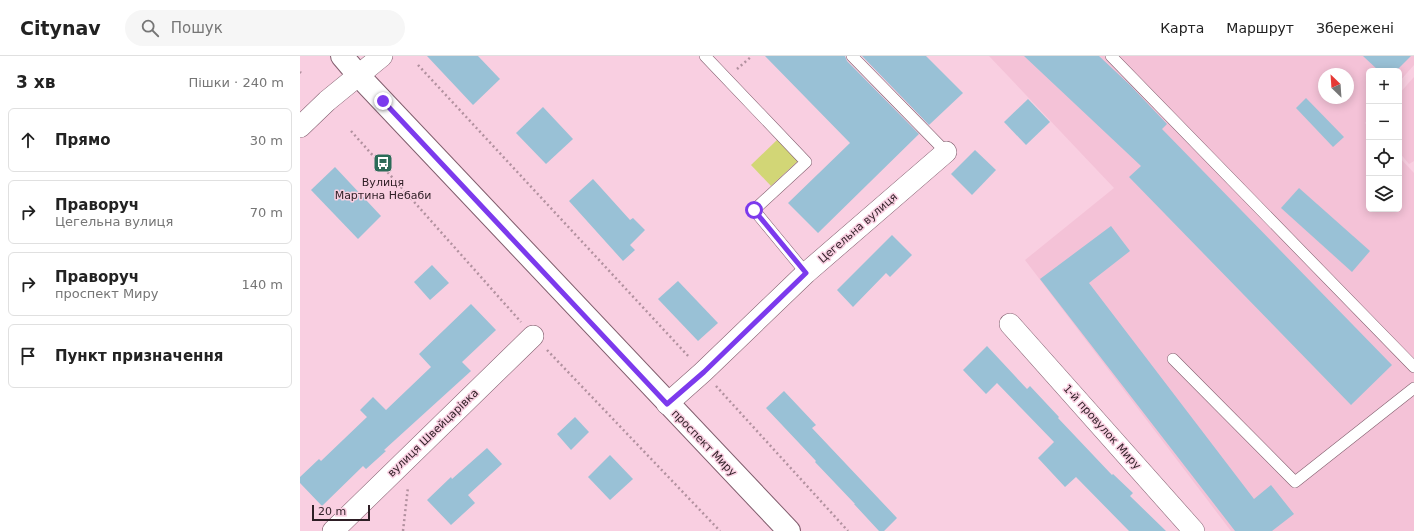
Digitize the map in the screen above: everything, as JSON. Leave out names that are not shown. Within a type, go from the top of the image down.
[{"type":"main road","name":"проспект Миру","points":[[342,56],[359,76],[667,404],[789,531]]},
{"type":"street","points":[[300,127],[327,101],[382,56]]},
{"type":"street","name":"Цегельна вулиця","points":[[667,404],[704,372],[806,273],[946,152]]},
{"type":"street","name":"1-й провулок Миру","points":[[1010,324],[1194,531]]},
{"type":"street","name":"вулиця Швейцарівка","points":[[333,531],[533,336]]},
{"type":"lane","points":[[704,56],[806,162],[754,210],[806,273]]},
{"type":"lane","points":[[852,56],[946,152]]},
{"type":"lane","points":[[1111,56],[1414,367]]},
{"type":"lane","points":[[1173,359],[1295,482],[1414,388]]},
{"type":"path","points":[[418,65],[704,372],[848,531]]},
{"type":"path","points":[[351,131],[533,336],[720,531]]},
{"type":"path","points":[[403,531],[409,484]]},
{"type":"shaded area","points":[[989,56],[1414,56],[1414,65],[1402,79],[1402,68],[1366,68],[1365,123],[1366,212],[1402,212],[1402,160],[1414,173],[1414,531],[1231,531],[1025,260],[1114,188]]},
{"type":"shaded area","points":[[1414,77],[1414,161],[1409,164],[1402,156],[1402,91]]},
{"type":"green space","points":[[778,139],[798,161],[771,186],[751,165]]},
{"type":"building","points":[[427,56],[478,56],[500,79],[473,105]]},
{"type":"building","points":[[765,56],[845,56],[847,61],[919,134],[818,233],[788,203],[850,143]]},
{"type":"building","points":[[862,56],[926,56],[963,93],[929,125]]},
{"type":"building","points":[[1024,56],[1099,56],[1130,85],[1167,124],[1162,129],[1392,365],[1351,405],[1129,177],[1141,166]]},
{"type":"building","points":[[1363,56],[1411,56],[1399,68],[1376,68]]},
{"type":"building","points":[[1306,98],[1344,137],[1333,147],[1296,108]]},
{"type":"building","points":[[1028,99],[1050,122],[1026,145],[1004,122]]},
{"type":"building","points":[[543,107],[573,139],[546,164],[516,133]]},
{"type":"building","points":[[975,150],[996,170],[972,195],[951,174]]},
{"type":"building","points":[[335,167],[381,216],[358,239],[311,190]]},
{"type":"building","points":[[593,179],[630,220],[633,218],[645,230],[630,245],[635,250],[623,261],[569,201]]},
{"type":"building","points":[[1299,188],[1370,251],[1352,272],[1281,208]]},
{"type":"building","points":[[1111,226],[1130,251],[1089,283],[1254,499],[1271,485],[1294,514],[1272,531],[1235,531],[1040,279]]},
{"type":"building","points":[[892,235],[912,255],[890,277],[886,273],[853,307],[837,290]]},
{"type":"building","points":[[432,265],[449,283],[430,300],[414,282]]},
{"type":"building","points":[[678,281],[718,323],[698,341],[658,299]]},
{"type":"building","points":[[471,304],[496,330],[462,362],[471,371],[384,450],[386,451],[366,469],[363,466],[322,506],[300,483],[300,477],[319,459],[321,461],[367,417],[360,410],[373,397],[386,410],[431,367],[419,354]]},
{"type":"building","points":[[987,346],[1027,389],[1030,386],[1112,475],[1113,474],[1133,493],[1130,496],[1166,531],[1129,531],[1076,477],[1065,487],[1038,458],[1054,442],[997,383],[986,394],[963,370]]},
{"type":"building","points":[[784,391],[816,425],[812,428],[897,518],[884,531],[879,531],[766,408]]},
{"type":"building","points":[[575,417],[589,432],[571,450],[557,434]]},
{"type":"building","points":[[487,448],[502,464],[468,495],[475,503],[451,525],[427,500],[451,477],[452,479]]},
{"type":"building","points":[[610,455],[633,479],[610,500],[588,477]]},
{"type":"place","name":"Вулиця Мартина Небаби","points":[[383,163]]},
{"type":"route","points":[[383,101],[667,404],[704,372],[806,273],[754,210]]}]
